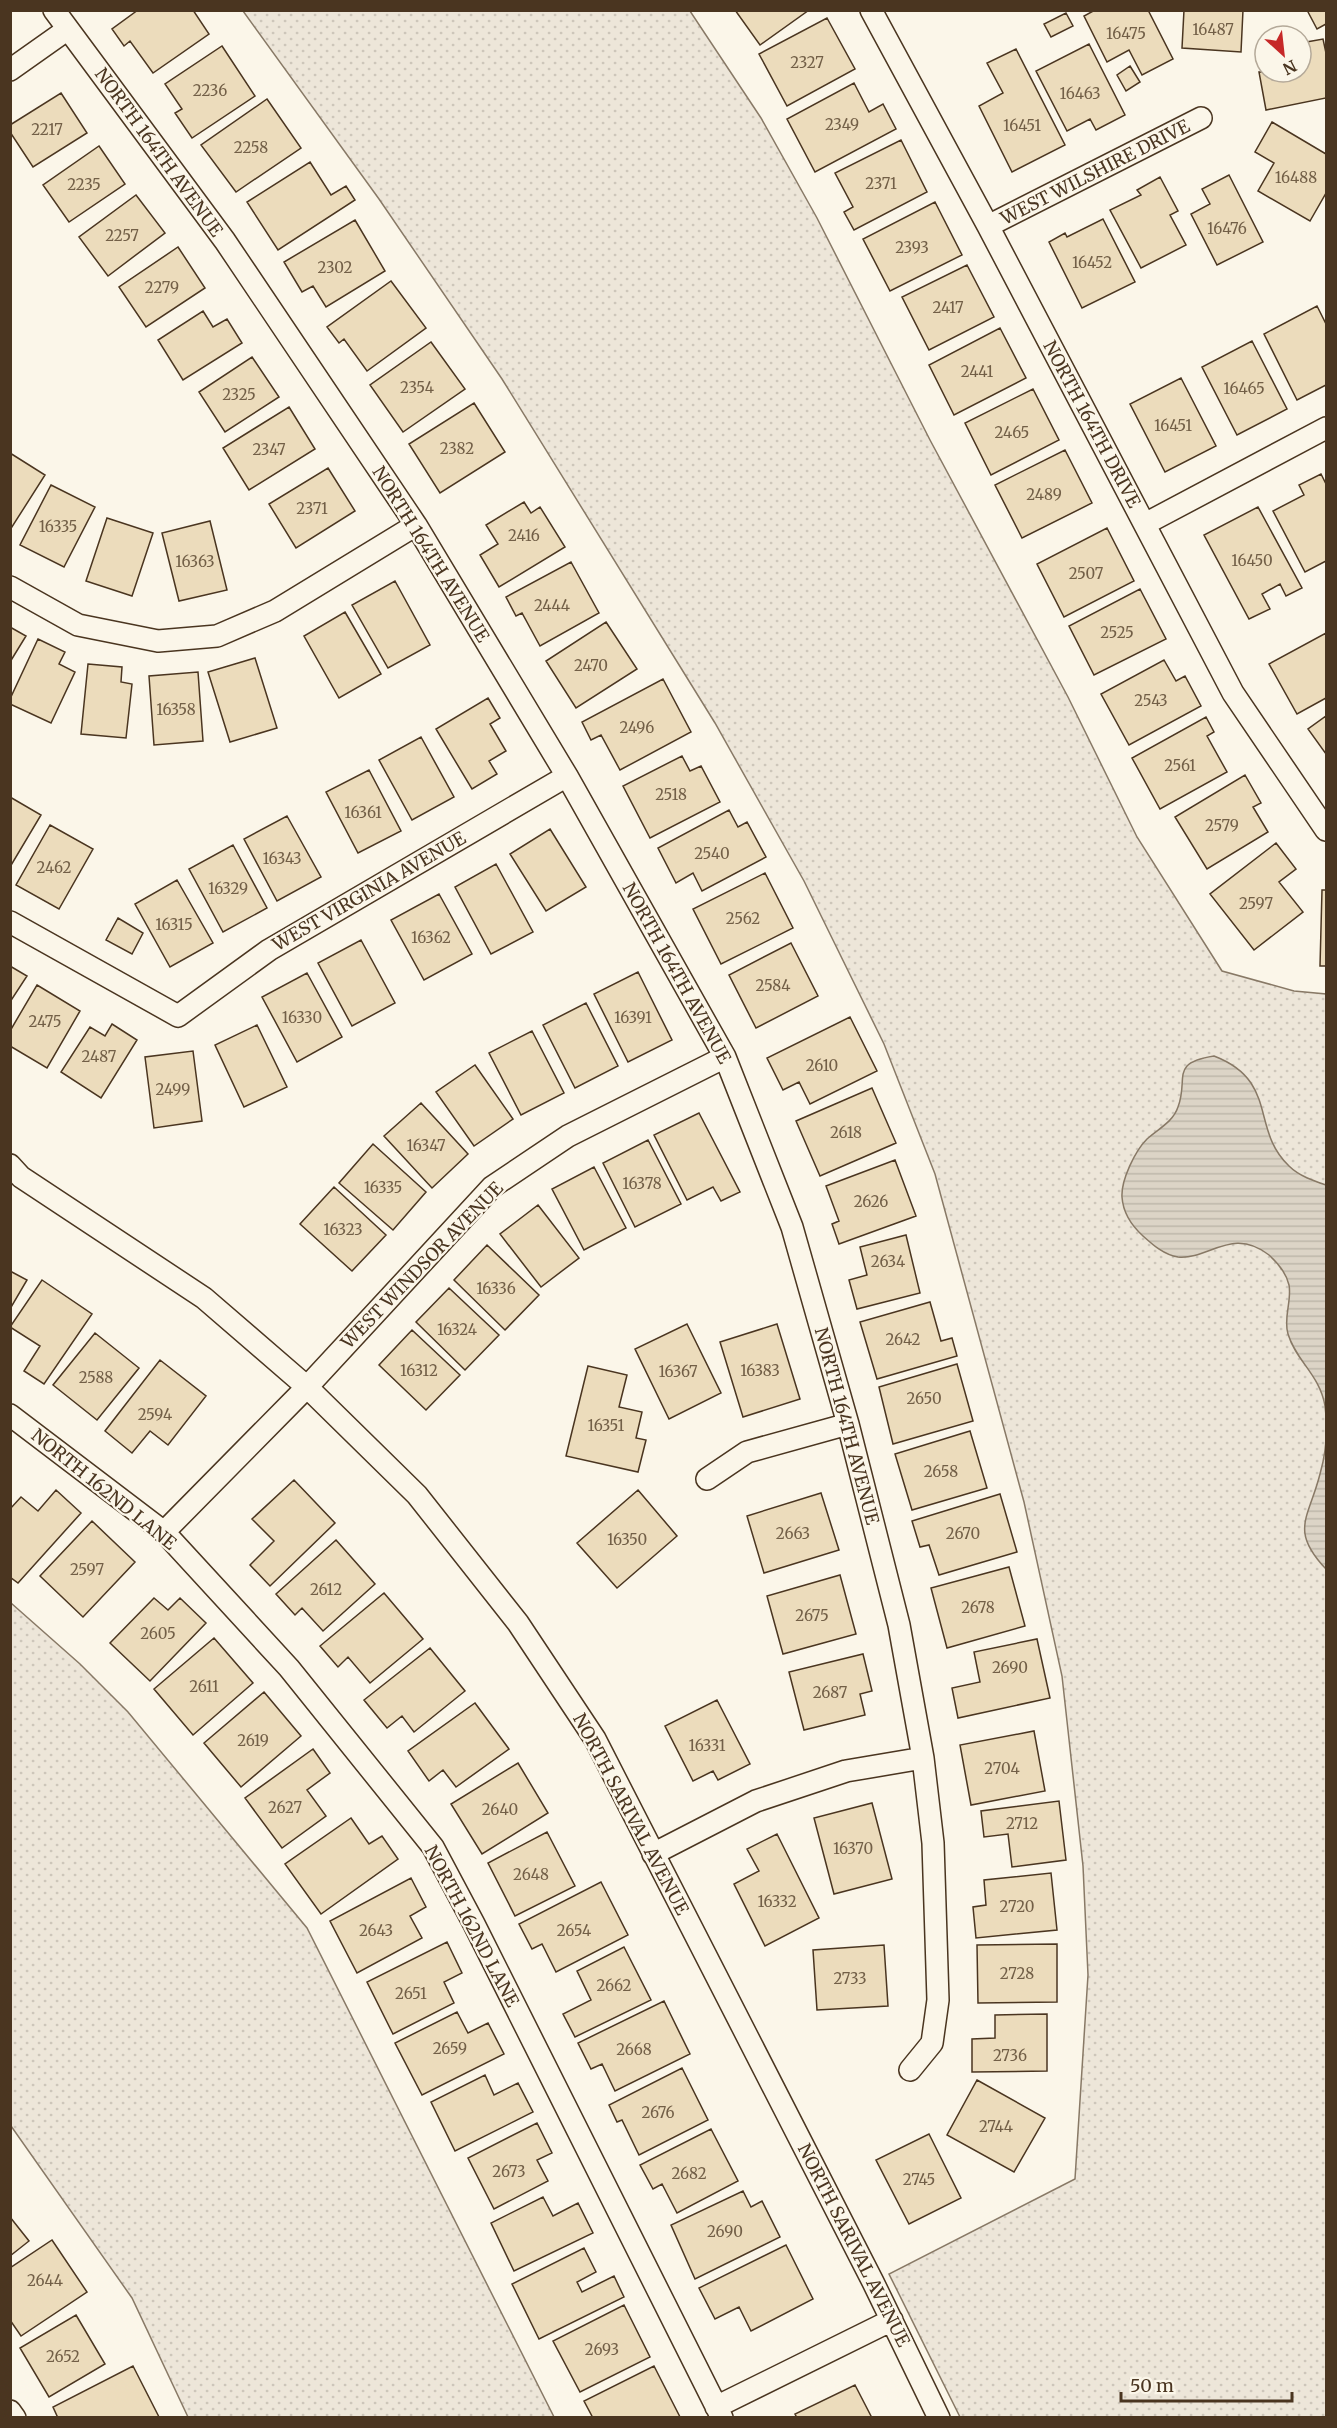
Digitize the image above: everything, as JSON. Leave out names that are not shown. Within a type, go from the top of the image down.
[{"type":"street","name":"NORTH 164TH AVENUE","points":[[54,10],[225,241],[416,525],[567,776],[725,1057],[792,1227],[848,1424],[899,1625],[922,1758],[933,1843],[938,2000],[932,2043],[910,2070]]},
{"type":"street","name":"NORTH 164TH DRIVE","points":[[871,10],[988,226],[1233,693],[1326,830]]},
{"type":"street","points":[[10,70],[68,29]]},
{"type":"street","name":"WEST WILSHIRE DRIVE","points":[[988,226],[1201,117]]},
{"type":"street","points":[[1145,524],[1326,428]]},
{"type":"street","points":[[10,587],[78,625],[158,641],[218,636],[275,611],[416,525]]},
{"type":"street","name":"WEST VIRGINIA AVENUE","points":[[10,922],[178,1016],[269,950],[567,776]]},
{"type":"street","name":"WEST WINDSOR AVENUE","points":[[164,1532],[307,1387],[492,1187],[568,1136],[725,1057]]},
{"type":"street","name":"NORTH SARIVAL AVENUE","points":[[14,1173],[204,1298],[307,1387],[417,1496],[518,1623],[595,1739],[892,2320],[939,2418]]},
{"type":"street","name":"NORTH 162ND LANE","points":[[10,1414],[164,1532],[289,1668],[433,1847],[474,1924],[719,2412]]},
{"type":"street","points":[[707,1479],[747,1452],[848,1424]]},
{"type":"street","points":[[654,1854],[756,1801],[846,1771],[922,1758]]},
{"type":"street","points":[[719,2412],[892,2320]]},
{"type":"street","points":[[10,2411],[15,2418]]},
{"type":"shaded area","points":[[243,11],[690,11],[761,118],[817,218],[930,440],[1068,697],[1137,837],[1222,971],[1294,991],[1326,994],[1326,2417],[960,2417],[889,2274],[1075,2179],[1088,1975],[1083,1866],[1062,1676],[1024,1502],[935,1174],[884,1044],[804,881],[715,723],[502,379],[379,199]]},
{"type":"shaded area","points":[[1214,1056],[1234,1066],[1248,1079],[1256,1092],[1277,1152],[1289,1166],[1302,1175],[1326,1185],[1326,1416],[1318,1385],[1296,1352],[1288,1334],[1286,1322],[1289,1285],[1276,1261],[1256,1247],[1244,1244],[1221,1246],[1189,1257],[1173,1256],[1159,1249],[1139,1232],[1124,1208],[1122,1190],[1130,1166],[1142,1144],[1176,1112],[1181,1097],[1183,1073],[1191,1063]]},
{"type":"shaded area","points":[[1326,1438],[1326,1569],[1308,1544],[1305,1523],[1322,1466]]},
{"type":"shaded area","points":[[11,1603],[80,1664],[128,1712],[307,1928],[554,2417],[188,2417],[132,2298],[11,2126]]},
{"type":"building","points":[[138,10],[193,10],[209,34],[153,73],[130,41],[124,46],[112,29]]},
{"type":"building","points":[[735,10],[809,10],[760,45]]},
{"type":"building","points":[[1095,10],[1148,10],[1173,59],[1142,75],[1129,50],[1107,62],[1084,16]]},
{"type":"building","points":[[1184,10],[1243,10],[1241,52],[1182,48]]},
{"type":"building","points":[[1307,10],[1326,10],[1326,24],[1317,29]]},
{"type":"building","points":[[1066,13],[1073,26],[1051,37],[1044,24]]},
{"type":"building","points":[[827,18],[855,69],[787,106],[759,54]]},
{"type":"building","points":[[1323,39],[1326,53],[1326,98],[1266,110],[1261,84],[1313,84],[1313,41]]},
{"type":"building","points":[[1089,44],[1125,115],[1096,130],[1090,119],[1067,131],[1036,71]]},
{"type":"building","points":[[222,46],[255,96],[192,138],[175,113],[182,109],[165,84]]},
{"type":"building","points":[[1016,49],[1065,145],[1012,172],[979,106],[1003,93],[987,63]]},
{"type":"building","points":[[1130,66],[1140,82],[1126,91],[1117,75]]},
{"type":"building","points":[[854,83],[869,112],[883,104],[896,129],[815,172],[787,119]]},
{"type":"building","points":[[61,93],[87,133],[33,167],[10,132],[10,125]]},
{"type":"building","points":[[267,99],[301,148],[236,192],[201,145]]},
{"type":"building","points":[[1272,122],[1326,154],[1326,193],[1310,221],[1258,191],[1274,163],[1255,152]]},
{"type":"building","points":[[901,140],[927,192],[854,230],[844,212],[853,207],[835,173]]},
{"type":"building","points":[[99,146],[125,184],[69,222],[43,185]]},
{"type":"building","points":[[310,162],[331,195],[346,186],[355,200],[278,250],[247,202]]},
{"type":"building","points":[[1229,175],[1263,242],[1217,265],[1191,214],[1210,204],[1202,189]]},
{"type":"building","points":[[1160,177],[1178,211],[1170,215],[1186,245],[1141,268],[1110,210],[1141,195],[1137,190]]},
{"type":"building","points":[[136,195],[165,233],[108,276],[79,237]]},
{"type":"building","points":[[935,202],[962,255],[890,291],[863,239]]},
{"type":"building","points":[[1103,219],[1135,282],[1082,308],[1049,242],[1065,233],[1067,237]]},
{"type":"building","points":[[355,220],[385,271],[326,307],[313,286],[302,292],[284,262]]},
{"type":"building","points":[[178,247],[205,288],[146,327],[119,287]]},
{"type":"building","points":[[967,265],[994,317],[929,350],[902,297]]},
{"type":"building","points":[[391,281],[426,328],[367,371],[344,339],[339,343],[327,327]]},
{"type":"building","points":[[1317,306],[1326,324],[1326,385],[1297,400],[1264,334]]},
{"type":"building","points":[[203,311],[213,327],[227,319],[242,343],[183,380],[158,340]]},
{"type":"building","points":[[1000,328],[1026,378],[954,415],[929,365]]},
{"type":"building","points":[[1252,341],[1287,409],[1237,435],[1202,367]]},
{"type":"building","points":[[431,342],[465,389],[403,432],[370,385]]},
{"type":"building","points":[[252,357],[279,397],[225,432],[199,392]]},
{"type":"building","points":[[1181,378],[1216,446],[1165,472],[1130,404]]},
{"type":"building","points":[[1033,389],[1059,440],[991,475],[965,423]]},
{"type":"building","points":[[474,403],[505,452],[440,493],[409,444]]},
{"type":"building","points":[[289,407],[315,449],[249,490],[223,448]]},
{"type":"building","points":[[1065,450],[1092,503],[1022,538],[995,485]]},
{"type":"building","points":[[10,453],[45,475],[10,530]]},
{"type":"building","points":[[328,468],[355,511],[296,548],[269,504]]},
{"type":"building","points":[[1321,474],[1326,484],[1326,561],[1305,572],[1273,511],[1304,495],[1299,485]]},
{"type":"building","points":[[51,485],[95,507],[64,567],[20,545]]},
{"type":"building","points":[[524,502],[531,513],[540,507],[565,547],[499,587],[480,555],[498,544],[486,525]]},
{"type":"building","points":[[1258,507],[1302,588],[1286,596],[1280,584],[1262,594],[1270,609],[1249,619],[1204,535]]},
{"type":"building","points":[[107,518],[153,533],[132,596],[86,581]]},
{"type":"building","points":[[210,521],[227,590],[179,601],[162,533]]},
{"type":"building","points":[[1107,528],[1134,581],[1064,617],[1037,564]]},
{"type":"building","points":[[571,562],[599,613],[540,646],[522,613],[516,616],[506,597]]},
{"type":"building","points":[[395,581],[430,645],[388,668],[352,605]]},
{"type":"building","points":[[1140,589],[1166,639],[1094,675],[1069,626]]},
{"type":"building","points":[[345,612],[381,674],[339,698],[304,636]]},
{"type":"building","points":[[606,622],[637,669],[576,708],[546,661]]},
{"type":"building","points":[[10,627],[26,636],[10,662]]},
{"type":"building","points":[[1326,633],[1326,698],[1297,714],[1269,664]]},
{"type":"building","points":[[38,639],[65,652],[59,664],[75,672],[51,723],[10,704],[10,699]]},
{"type":"building","points":[[255,658],[277,728],[230,742],[208,672]]},
{"type":"building","points":[[1164,660],[1176,681],[1185,676],[1201,706],[1129,745],[1101,694]]},
{"type":"building","points":[[88,664],[122,667],[121,682],[132,684],[126,738],[81,734]]},
{"type":"building","points":[[198,672],[203,741],[154,745],[149,676]]},
{"type":"building","points":[[663,679],[691,732],[620,770],[601,735],[591,740],[582,722]]},
{"type":"building","points":[[488,698],[500,718],[490,724],[506,751],[489,761],[497,774],[472,789],[436,729]]},
{"type":"building","points":[[1326,716],[1326,754],[1308,729]]},
{"type":"building","points":[[1206,717],[1214,732],[1207,736],[1227,772],[1160,809],[1132,758]]},
{"type":"building","points":[[421,737],[454,797],[412,820],[379,760]]},
{"type":"building","points":[[682,756],[690,771],[701,766],[720,802],[650,838],[623,786]]},
{"type":"building","points":[[369,770],[401,831],[358,853],[326,792]]},
{"type":"building","points":[[1245,775],[1261,803],[1253,807],[1268,832],[1207,869],[1175,817]]},
{"type":"building","points":[[10,797],[41,815],[10,867]]},
{"type":"building","points":[[729,810],[738,827],[747,822],[766,857],[702,891],[693,873],[676,883],[658,848]]},
{"type":"building","points":[[287,816],[321,877],[277,901],[244,839]]},
{"type":"building","points":[[50,825],[93,849],[59,909],[16,885]]},
{"type":"building","points":[[550,829],[586,887],[546,911],[510,854]]},
{"type":"building","points":[[1276,843],[1296,869],[1279,882],[1303,912],[1254,950],[1210,894]]},
{"type":"building","points":[[233,845],[267,908],[223,932],[189,869]]},
{"type":"building","points":[[496,864],[533,932],[491,954],[455,887]]},
{"type":"building","points":[[765,873],[793,928],[721,964],[693,909]]},
{"type":"building","points":[[177,880],[213,943],[170,967],[135,904]]},
{"type":"building","points":[[1322,890],[1326,890],[1326,966],[1320,966]]},
{"type":"building","points":[[439,894],[472,954],[424,980],[391,920]]},
{"type":"building","points":[[118,918],[143,933],[132,954],[106,940]]},
{"type":"building","points":[[361,940],[395,1003],[352,1026],[318,963]]},
{"type":"building","points":[[791,943],[818,996],[756,1028],[729,975]]},
{"type":"building","points":[[10,966],[27,976],[10,1002]]},
{"type":"building","points":[[638,972],[672,1040],[628,1062],[594,994]]},
{"type":"building","points":[[307,973],[342,1037],[297,1062],[262,997]]},
{"type":"building","points":[[37,985],[80,1011],[47,1068],[10,1046],[10,1031]]},
{"type":"building","points":[[586,1003],[618,1066],[575,1088],[543,1025]]},
{"type":"building","points":[[850,1017],[877,1071],[810,1104],[799,1082],[783,1090],[767,1058]]},
{"type":"building","points":[[112,1024],[137,1040],[101,1098],[61,1072],[90,1027],[105,1036]]},
{"type":"building","points":[[257,1025],[287,1087],[244,1107],[215,1045]]},
{"type":"building","points":[[532,1031],[564,1093],[521,1115],[489,1053]]},
{"type":"building","points":[[193,1051],[202,1121],[154,1128],[145,1057]]},
{"type":"building","points":[[475,1065],[513,1119],[474,1146],[436,1092]]},
{"type":"building","points":[[872,1088],[896,1143],[820,1176],[796,1121]]},
{"type":"building","points":[[421,1103],[468,1154],[432,1188],[384,1136]]},
{"type":"building","points":[[699,1113],[740,1192],[721,1201],[713,1187],[687,1200],[654,1135]]},
{"type":"building","points":[[648,1140],[681,1204],[635,1227],[603,1163]]},
{"type":"building","points":[[373,1144],[426,1192],[393,1230],[339,1183]]},
{"type":"building","points":[[895,1160],[916,1216],[839,1244],[832,1224],[839,1221],[826,1186]]},
{"type":"building","points":[[594,1167],[626,1228],[584,1250],[552,1189]]},
{"type":"building","points":[[334,1187],[386,1235],[352,1271],[300,1224]]},
{"type":"building","points":[[538,1205],[579,1258],[541,1287],[500,1234]]},
{"type":"building","points":[[906,1235],[920,1293],[857,1309],[849,1280],[867,1275],[860,1247]]},
{"type":"building","points":[[487,1245],[539,1295],[505,1330],[454,1280]]},
{"type":"building","points":[[10,1271],[27,1280],[10,1309]]},
{"type":"building","points":[[42,1280],[92,1314],[44,1384],[24,1371],[40,1346],[10,1327]]},
{"type":"building","points":[[449,1288],[499,1335],[465,1370],[416,1322]]},
{"type":"building","points":[[930,1302],[941,1341],[952,1338],[957,1356],[877,1379],[860,1322]]},
{"type":"building","points":[[687,1324],[721,1393],[669,1419],[635,1349]]},
{"type":"building","points":[[777,1324],[800,1399],[743,1417],[720,1342]]},
{"type":"building","points":[[412,1330],[460,1375],[426,1410],[379,1365]]},
{"type":"building","points":[[95,1333],[139,1368],[97,1420],[53,1385]]},
{"type":"building","points":[[160,1360],[206,1396],[168,1445],[150,1431],[132,1453],[105,1431]]},
{"type":"building","points":[[957,1364],[973,1421],[893,1444],[879,1387]]},
{"type":"building","points":[[588,1366],[627,1375],[619,1407],[642,1412],[636,1438],[646,1440],[638,1472],[566,1456]]},
{"type":"building","points":[[970,1431],[987,1488],[912,1510],[895,1454]]},
{"type":"building","points":[[294,1480],[335,1523],[270,1586],[250,1565],[274,1541],[252,1519]]},
{"type":"building","points":[[56,1490],[81,1513],[18,1583],[10,1577],[10,1509],[21,1497],[38,1511]]},
{"type":"building","points":[[638,1490],[677,1536],[617,1588],[577,1543]]},
{"type":"building","points":[[821,1493],[839,1550],[764,1573],[747,1516]]},
{"type":"building","points":[[1000,1494],[1017,1552],[939,1575],[929,1545],[920,1547],[912,1521]]},
{"type":"building","points":[[92,1521],[135,1562],[83,1617],[40,1576]]},
{"type":"building","points":[[336,1540],[375,1584],[323,1631],[302,1608],[295,1615],[276,1594]]},
{"type":"building","points":[[1009,1567],[1025,1626],[947,1648],[931,1588]]},
{"type":"building","points":[[840,1575],[856,1634],[783,1654],[767,1596]]},
{"type":"building","points":[[384,1593],[423,1639],[370,1683],[348,1657],[338,1667],[320,1646]]},
{"type":"building","points":[[154,1598],[168,1610],[180,1598],[206,1623],[150,1681],[110,1643]]},
{"type":"building","points":[[214,1638],[253,1683],[193,1735],[154,1689]]},
{"type":"building","points":[[1037,1639],[1050,1698],[958,1718],[952,1688],[980,1682],[974,1652]]},
{"type":"building","points":[[430,1648],[465,1691],[414,1732],[402,1716],[387,1728],[364,1700]]},
{"type":"building","points":[[863,1654],[872,1691],[860,1694],[865,1715],[804,1730],[789,1672]]},
{"type":"building","points":[[264,1692],[301,1736],[241,1787],[204,1743]]},
{"type":"building","points":[[717,1700],[750,1764],[718,1780],[713,1771],[693,1781],[665,1726]]},
{"type":"building","points":[[475,1703],[509,1749],[456,1787],[443,1770],[429,1781],[408,1751]]},
{"type":"building","points":[[1034,1731],[1045,1791],[971,1805],[960,1745]]},
{"type":"building","points":[[313,1749],[330,1773],[307,1790],[326,1816],[282,1848],[245,1798]]},
{"type":"building","points":[[518,1763],[548,1813],[482,1854],[451,1804]]},
{"type":"building","points":[[1059,1801],[1066,1860],[1012,1867],[1008,1834],[984,1837],[981,1811]]},
{"type":"building","points":[[872,1803],[892,1879],[834,1894],[814,1818]]},
{"type":"building","points":[[351,1818],[369,1844],[382,1836],[398,1859],[321,1914],[285,1864]]},
{"type":"building","points":[[547,1832],[575,1886],[515,1916],[488,1863]]},
{"type":"building","points":[[777,1834],[819,1918],[765,1946],[734,1884],[759,1871],[747,1849]]},
{"type":"building","points":[[1051,1873],[1057,1930],[976,1938],[973,1907],[986,1905],[984,1880]]},
{"type":"building","points":[[411,1878],[426,1907],[410,1916],[422,1938],[357,1973],[330,1921]]},
{"type":"building","points":[[601,1882],[628,1935],[556,1972],[542,1944],[532,1949],[519,1924]]},
{"type":"building","points":[[447,1942],[462,1973],[444,1982],[454,2003],[393,2034],[367,1982]]},
{"type":"building","points":[[1057,1944],[1057,2002],[978,2003],[977,1945]]},
{"type":"building","points":[[884,1945],[888,2006],[817,2010],[813,1950]]},
{"type":"building","points":[[624,1947],[651,2000],[575,2037],[563,2014],[591,2000],[577,1971]]},
{"type":"building","points":[[664,2001],[690,2054],[615,2091],[602,2064],[591,2069],[578,2043]]},
{"type":"building","points":[[457,2012],[468,2033],[488,2023],[504,2054],[422,2095],[395,2043]]},
{"type":"building","points":[[1047,2014],[1047,2071],[972,2072],[972,2039],[995,2038],[995,2015]]},
{"type":"building","points":[[682,2068],[708,2120],[639,2155],[622,2120],[617,2122],[609,2105]]},
{"type":"building","points":[[485,2075],[494,2095],[518,2083],[533,2112],[455,2151],[431,2102]]},
{"type":"building","points":[[977,2080],[1045,2118],[1014,2172],[947,2135]]},
{"type":"building","points":[[537,2123],[552,2153],[537,2160],[548,2181],[494,2209],[468,2158]]},
{"type":"building","points":[[711,2129],[738,2181],[677,2213],[662,2184],[653,2189],[640,2165]]},
{"type":"building","points":[[929,2134],[961,2198],[909,2224],[876,2160]]},
{"type":"building","points":[[743,2191],[751,2207],[762,2201],[780,2237],[695,2279],[671,2225]]},
{"type":"building","points":[[543,2197],[553,2216],[578,2203],[593,2233],[514,2271],[491,2223]]},
{"type":"building","points":[[10,2217],[29,2241],[10,2256]]},
{"type":"building","points":[[52,2240],[87,2292],[21,2336],[10,2320],[10,2268]]},
{"type":"building","points":[[786,2245],[813,2299],[751,2331],[739,2307],[715,2319],[699,2288]]},
{"type":"building","points":[[584,2248],[596,2272],[577,2282],[582,2292],[614,2276],[624,2297],[539,2339],[512,2284]]},
{"type":"building","points":[[624,2305],[650,2357],[580,2392],[553,2341]]},
{"type":"building","points":[[76,2315],[105,2364],[49,2397],[20,2348]]},
{"type":"building","points":[[133,2366],[159,2417],[58,2418],[53,2407]]},
{"type":"building","points":[[654,2366],[680,2417],[593,2418],[584,2401]]},
{"type":"building","points":[[855,2385],[872,2418],[797,2418],[795,2414]]}]
